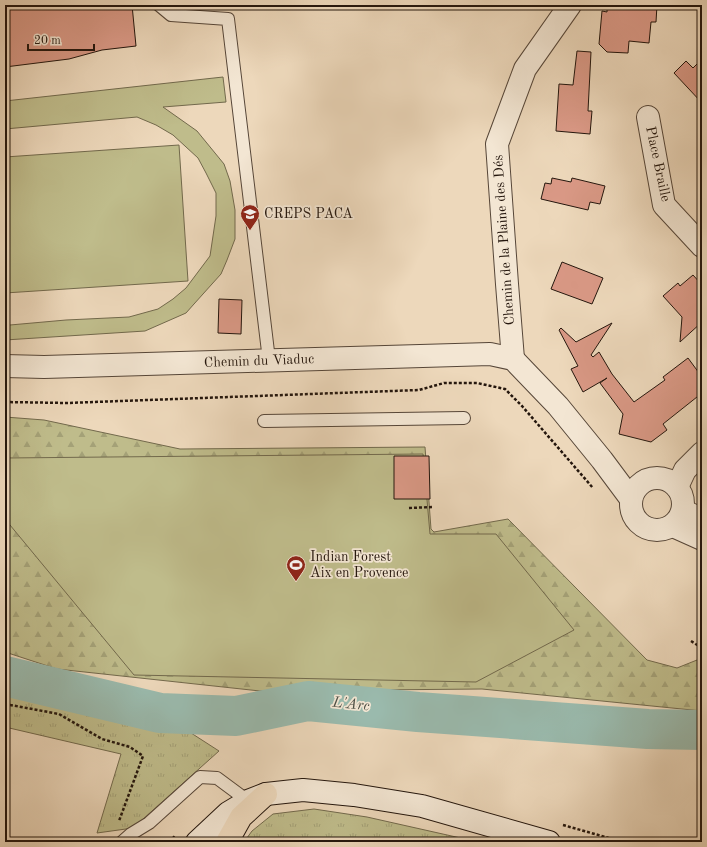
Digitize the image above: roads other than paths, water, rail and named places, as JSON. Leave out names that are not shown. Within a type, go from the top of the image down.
[{"type":"highway","points":[[227,842],[242,817],[257,797]]},
{"type":"street","name":"Chemin de la Plaine des Dés","points":[[513,359],[506,284],[497,144],[525,69],[570,5]]},
{"type":"street","name":"Place Braille","points":[[648,117],[664,205],[702,246]]},
{"type":"street","name":"Chemin du Viaduc","points":[[5,366],[44,367],[490,354],[513,359]]},
{"type":"street","points":[[513,359],[558,406],[602,460],[637,490]]},
{"type":"street","points":[[678,487],[685,470],[702,453]]},
{"type":"street","points":[[686,519],[665,530],[656,531],[647,529],[639,524],[631,508],[637,490],[647,480],[663,478],[671,481],[678,487],[682,494],[686,519],[702,539]]},
{"type":"street","points":[[198,842],[228,813],[257,797],[303,790],[354,795],[414,804],[549,842]]},
{"type":"lane","points":[[159,5],[171,15],[228,19],[269,360]]},
{"type":"lane","points":[[264,421],[464,418]]},
{"type":"lane","points":[[122,842],[131,834],[149,823],[200,777],[217,778],[257,797]]},
{"type":"waterway","name":"L'Arc","points":[[5,676],[160,713],[236,716],[308,701],[418,712],[648,729],[702,730]]},
{"type":"place","name":"CREPS PACA","points":[[250,231]]},
{"type":"place","name":"Indian Forest Aix en Provence","points":[[296,582]]}]
